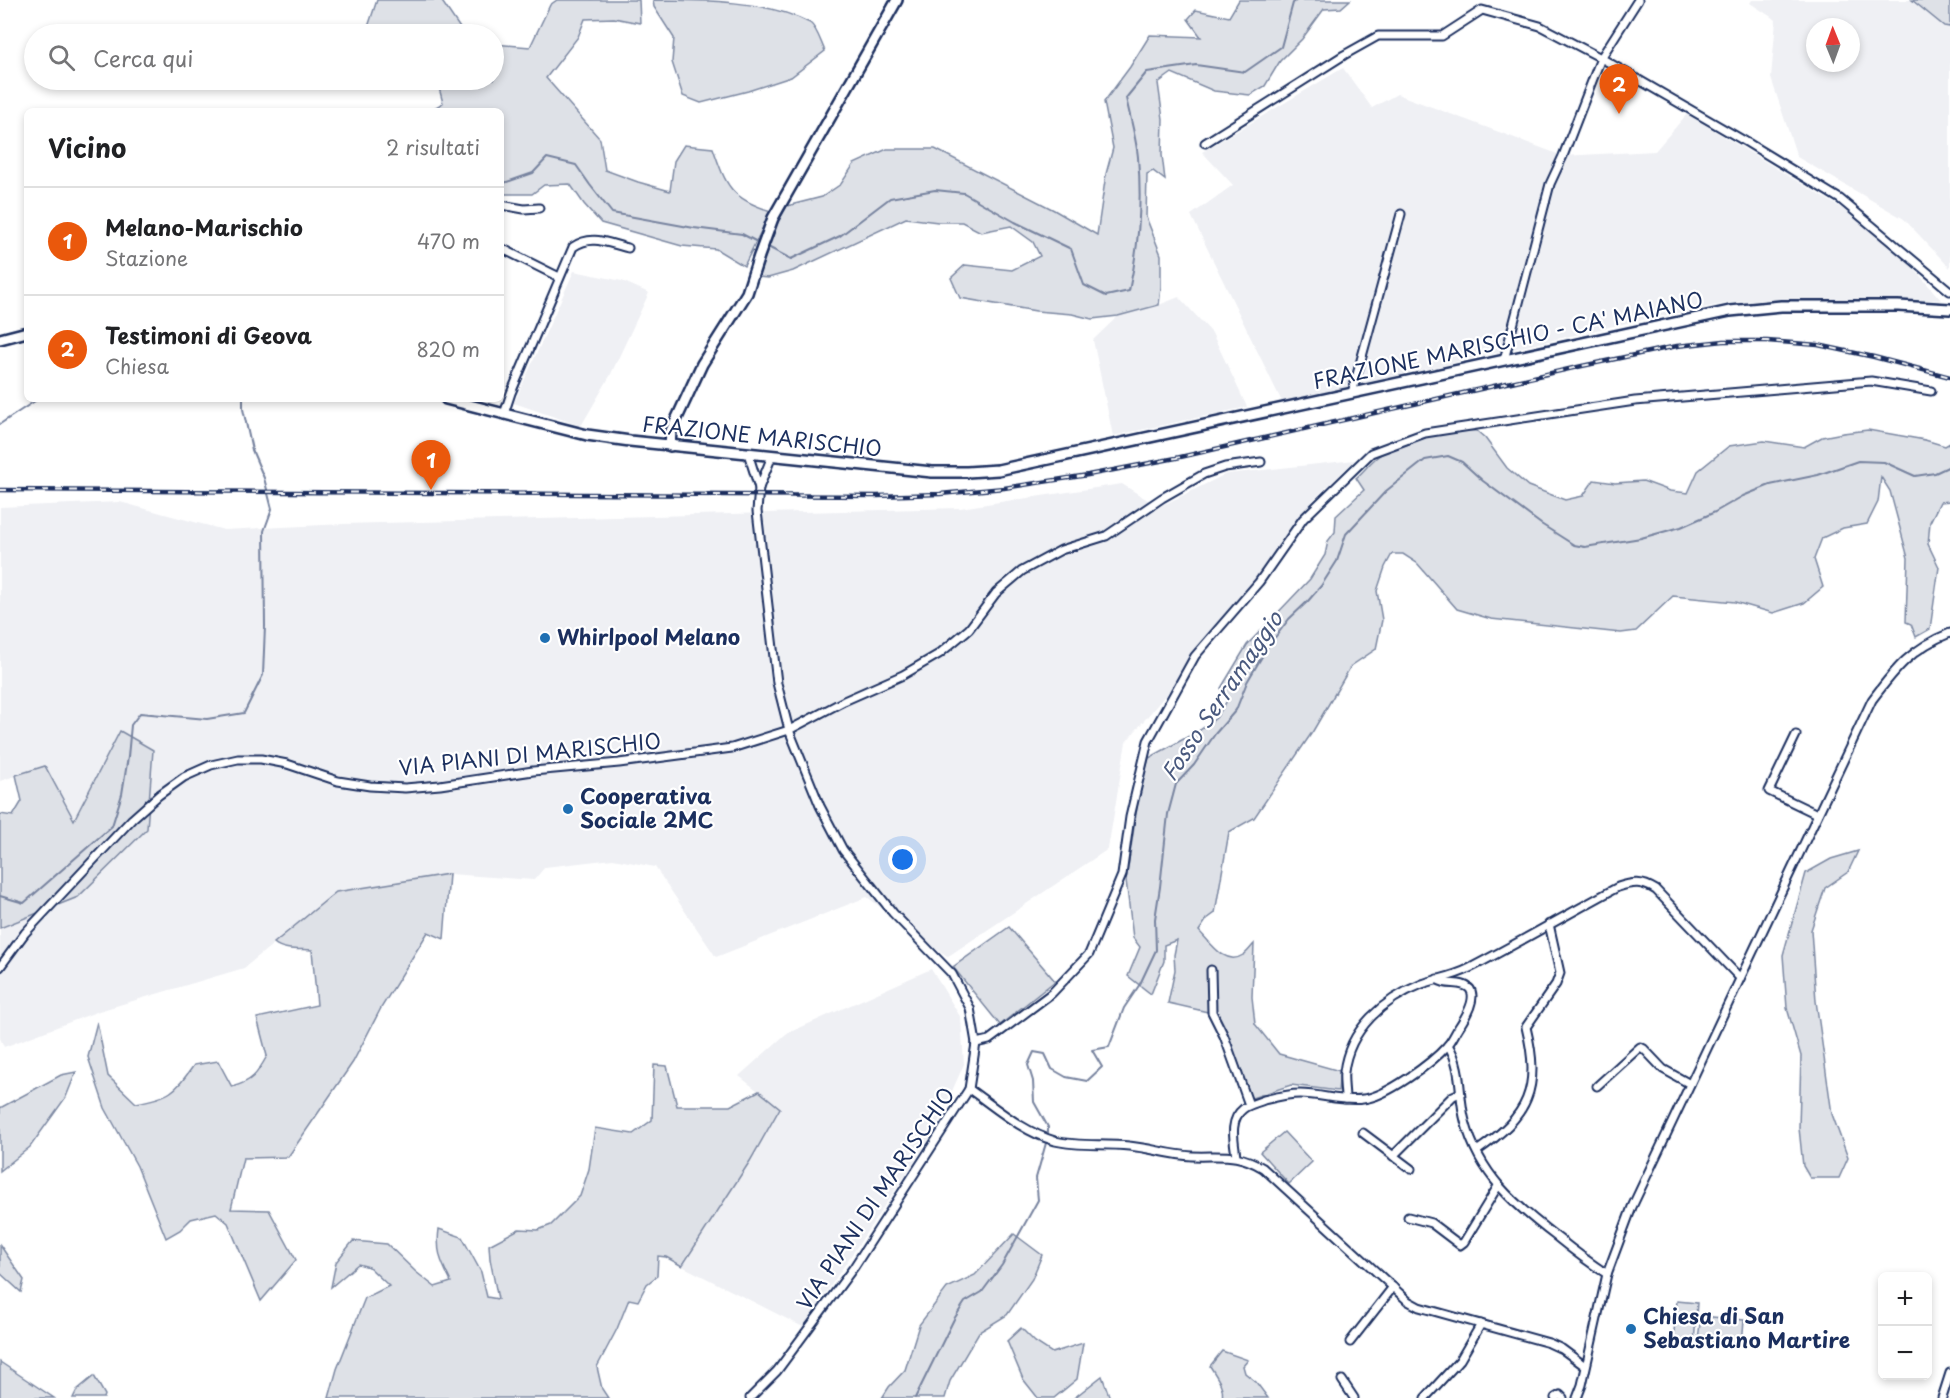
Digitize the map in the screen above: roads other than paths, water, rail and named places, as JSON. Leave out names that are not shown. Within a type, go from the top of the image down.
[{"type":"main road","points":[[670,446],[671,432],[702,364],[747,293],[773,218],[897,0]]},
{"type":"main road","name":"FRAZIONE MARISCHIO - CA' MAIANO","points":[[1077,452],[1730,311],[1782,306],[1898,306],[1950,309]]},
{"type":"main road","points":[[0,339],[24,333]]},
{"type":"main road","name":"FRAZIONE MARISCHIO","points":[[458,402],[587,435],[670,446],[932,472],[998,470],[1077,452]]},
{"type":"street","points":[[1504,360],[1550,184],[1601,58],[1638,0]]},
{"type":"street","points":[[1206,143],[1344,55],[1378,36],[1442,36],[1482,10],[1540,26],[1601,58],[1748,143],[1840,200],[1950,291]]},
{"type":"street","points":[[504,206],[524,209],[539,208]]},
{"type":"street","points":[[1352,393],[1401,214]]},
{"type":"street","points":[[504,414],[559,276],[573,247],[583,240],[591,239],[628,248]]},
{"type":"street","points":[[504,249],[559,276]]},
{"type":"street","points":[[976,1043],[988,1040],[1052,993],[1089,954],[1122,875],[1130,817],[1148,741],[1195,656],[1259,582],[1303,519],[1371,453],[1425,433],[1635,401],[1871,381],[1931,391]]},
{"type":"street","points":[[748,453],[759,488]]},
{"type":"street","points":[[759,488],[772,456]]},
{"type":"street","name":"VIA PIANI DI MARISCHIO","points":[[0,967],[25,933],[132,819],[184,777],[212,765],[238,759],[261,759],[287,764],[338,781],[405,788],[732,748],[789,730],[844,701],[903,675],[939,654],[969,629],[996,593],[1022,571],[1061,550],[1106,536],[1162,498],[1204,474],[1225,467],[1261,462]]},
{"type":"street","name":"VIA PIANI DI MARISCHIO","points":[[750,1398],[777,1371],[854,1267],[969,1089],[976,1043],[970,1008],[952,974],[893,913],[843,850],[820,806],[789,730],[777,683],[757,511],[759,488]]},
{"type":"street","points":[[1577,1398],[1607,1274],[1632,1207],[1872,700],[1896,668],[1932,640],[1950,633]]},
{"type":"street","points":[[1796,735],[1769,790],[1817,814]]},
{"type":"street","points":[[1345,1099],[1344,1072],[1349,1051],[1370,1017],[1385,1003],[1402,992],[1467,970],[1618,887],[1632,882],[1645,883],[1656,890],[1740,978]]},
{"type":"street","points":[[1477,1151],[1499,1136],[1511,1124],[1524,1106],[1533,1080],[1533,1066],[1526,1027],[1556,984],[1560,973],[1550,924]]},
{"type":"street","points":[[1211,970],[1212,1012],[1224,1036],[1249,1105]]},
{"type":"street","points":[[1236,1156],[1233,1129],[1235,1119],[1241,1110],[1249,1105],[1284,1094],[1345,1099],[1373,1098],[1417,1071],[1448,1046],[1463,1022],[1472,1000],[1472,993],[1468,987],[1463,985],[1442,984],[1437,979]]},
{"type":"street","points":[[1448,1046],[1458,1065],[1460,1093],[1470,1138],[1498,1186],[1531,1218],[1607,1274]]},
{"type":"street","points":[[1598,1086],[1640,1047],[1663,1069],[1690,1084]]},
{"type":"street","points":[[969,1089],[1039,1136],[1057,1141],[1074,1144],[1135,1146],[1191,1156],[1236,1156],[1249,1160],[1263,1168],[1408,1300],[1419,1306],[1549,1343],[1562,1349],[1585,1366]]},
{"type":"street","points":[[1393,1156],[1453,1096],[1460,1093]]},
{"type":"street","points":[[1362,1133],[1411,1169]]},
{"type":"street","points":[[1408,1217],[1431,1222],[1460,1245],[1498,1186]]},
{"type":"street","points":[[1350,1342],[1393,1287]]},
{"type":"street","points":[[1425,1398],[1460,1360],[1481,1324]]},
{"type":"street","points":[[1942,1398],[1950,1373]]},
{"type":"street","points":[[1342,1380],[1354,1398]]},
{"type":"street","points":[[1555,1398],[1560,1395],[1563,1398]]},
{"type":"waterway","points":[[766,246],[791,259],[840,236],[890,198],[935,190],[964,193],[1015,222],[1071,249],[1084,285],[1106,296],[1129,291],[1137,241],[1140,191],[1137,150],[1126,98],[1147,72],[1196,65],[1245,72],[1281,47],[1293,3],[1297,0]]},
{"type":"waterway","points":[[504,183],[533,173],[547,158],[576,165],[612,213],[742,234],[761,244]]},
{"type":"waterway","points":[[0,424],[33,402]]},
{"type":"waterway","points":[[0,896],[24,903],[112,826],[122,794],[131,725],[140,713],[207,719],[244,713],[263,675],[264,531],[272,509],[264,478],[252,450],[243,402]]},
{"type":"waterway","name":"Fosso Serramaggio","points":[[915,1398],[954,1319],[965,1302],[982,1292],[1002,1265],[1038,1200],[1036,1178],[1048,1136],[1048,1127],[1034,1102],[1033,1081],[1028,1065],[1034,1052],[1045,1054],[1052,1069],[1066,1077],[1087,1081],[1102,1067],[1092,1050],[1109,1047],[1124,1008],[1140,984],[1156,950],[1155,919],[1168,814],[1176,784],[1194,765],[1215,734],[1236,710],[1247,682],[1267,648],[1289,619],[1321,586],[1337,561],[1346,534],[1386,491],[1425,460],[1448,456],[1462,462],[1483,481],[1541,524],[1574,545],[1585,547],[1641,538],[1681,527],[1770,485],[1818,475],[1858,461],[1884,462],[1915,476],[1935,473],[1950,466]]},
{"type":"railway","points":[[0,490],[877,496],[940,494],[1004,488],[1176,458],[1677,346],[1724,341],[1767,341],[1818,345],[1950,377]]},
{"type":"place","name":"Testimoni di Geova","points":[[1619,114]]},
{"type":"place","name":"Melano-Marischio","points":[[431,490]]},
{"type":"place","name":"Whirlpool Melano","points":[[545,638]]},
{"type":"place","name":"Cooperativa Sociale 2MC","points":[[568,809]]},
{"type":"place","name":"Chiesa di San Sebastiano Martire","points":[[1631,1329]]}]
